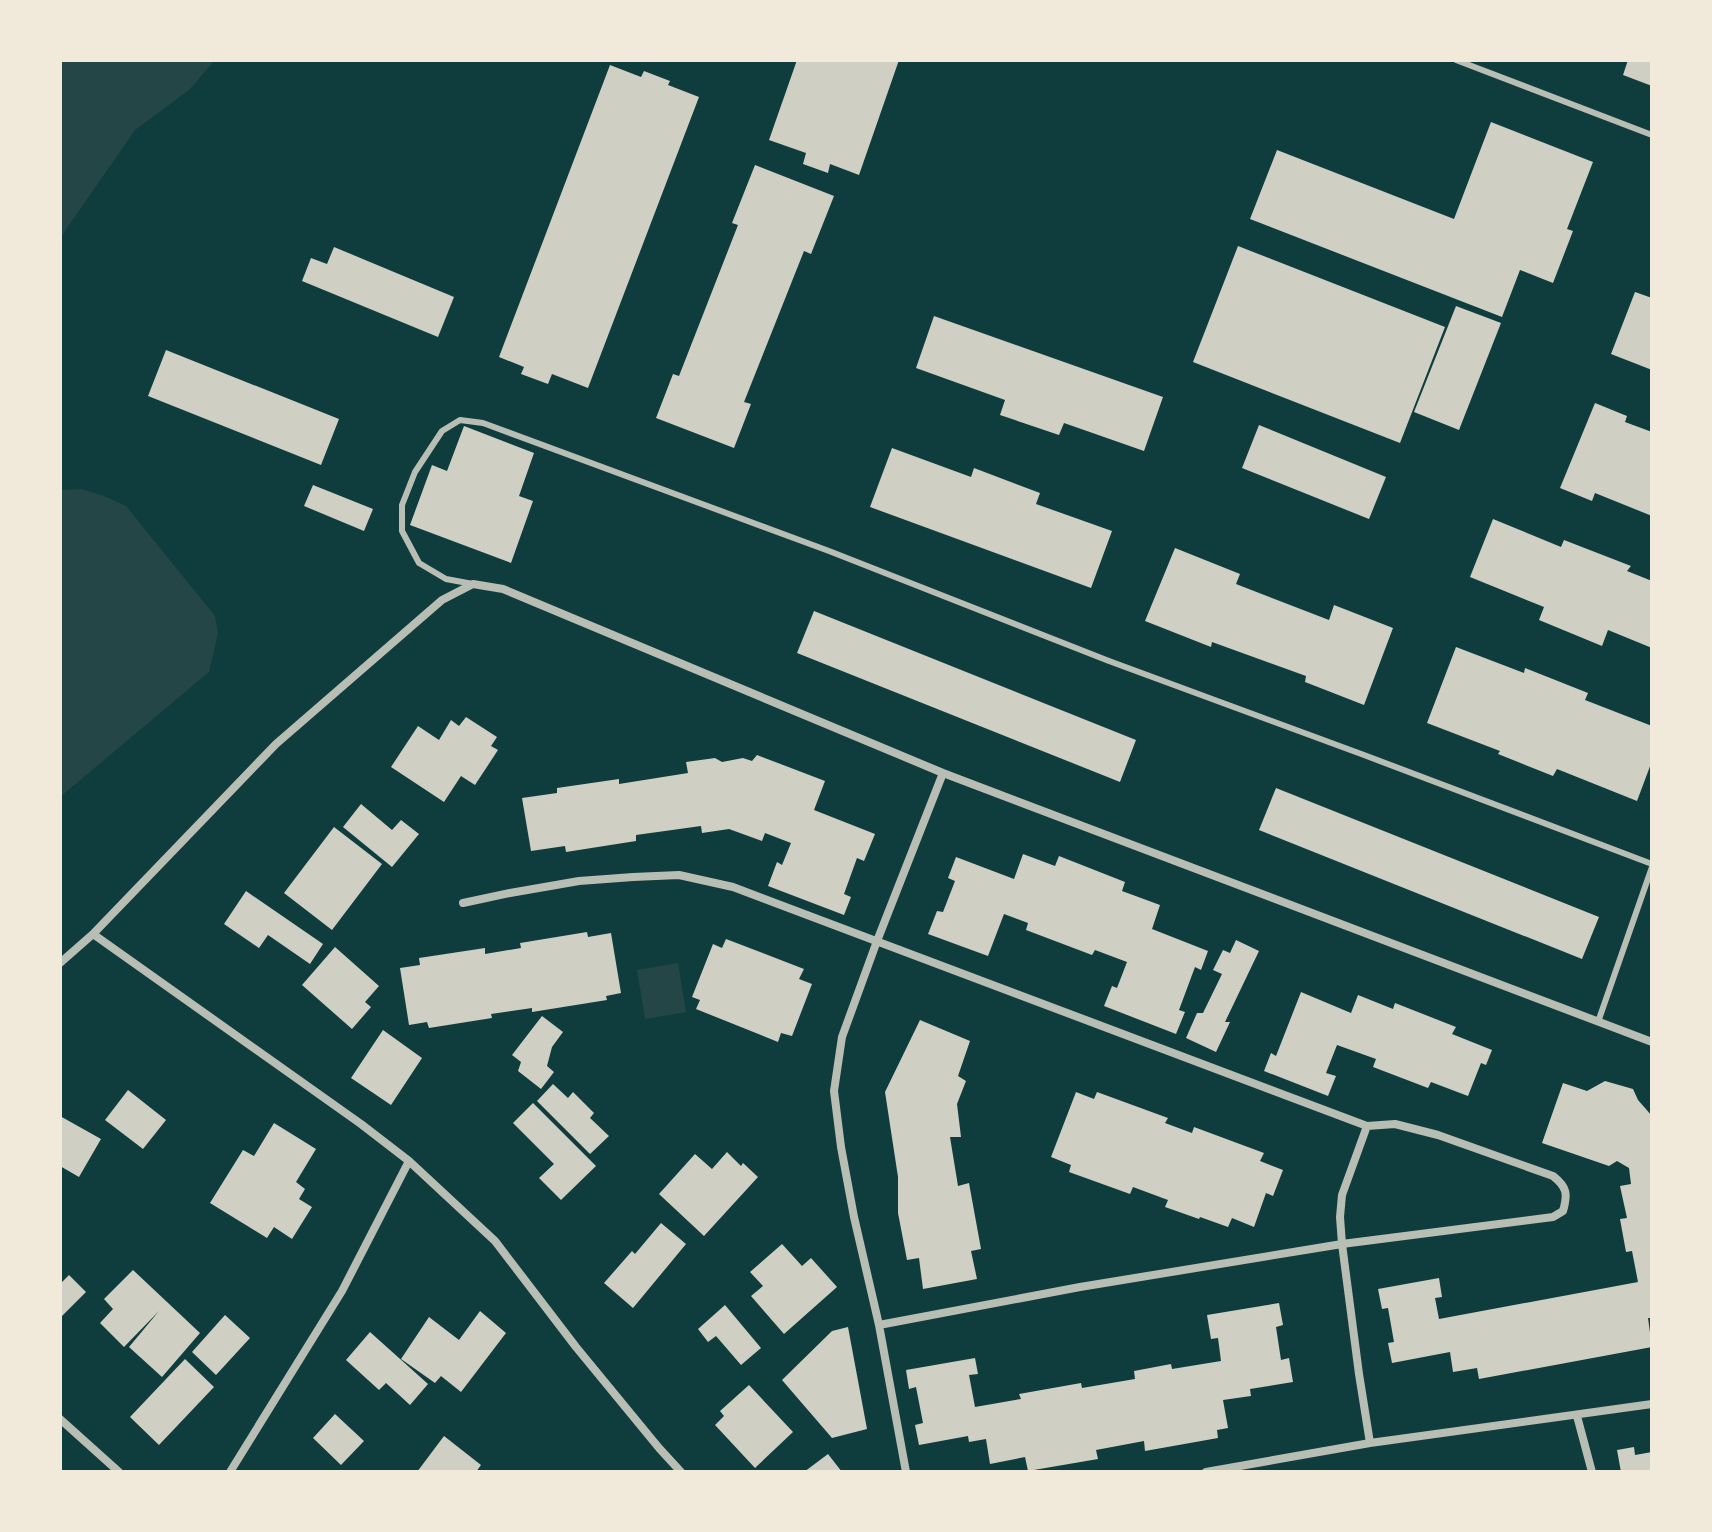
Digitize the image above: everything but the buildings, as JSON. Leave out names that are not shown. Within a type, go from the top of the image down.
[{"type":"street","points":[[60,963],[93,934],[276,744],[442,600],[473,584],[503,589],[943,773],[1652,1042]]},
{"type":"street","points":[[906,1472],[879,1325],[854,1217],[834,1091],[842,1037],[943,773]]},
{"type":"street","points":[[463,903],[579,881],[679,875],[733,887],[1367,1126],[1395,1124],[1438,1135],[1540,1171],[1562,1183],[1567,1197],[1563,1211],[1553,1217],[1342,1244],[1080,1287],[879,1325]]},
{"type":"street","points":[[93,934],[409,1161],[495,1241],[576,1347],[681,1472]]},
{"type":"street","points":[[1367,1126],[1342,1195],[1340,1217],[1370,1443]]},
{"type":"street","points":[[230,1472],[342,1291],[409,1161]]},
{"type":"street","points":[[1206,1472],[1370,1443],[1652,1404]]},
{"type":"street","points":[[1577,1416],[1592,1472]]},
{"type":"street","points":[[60,1419],[119,1472]]},
{"type":"lane","points":[[1456,60],[1652,135]]},
{"type":"lane","points":[[473,584],[446,579],[419,563],[402,531],[402,505],[415,472],[442,431],[460,420],[483,423],[814,545],[1109,661],[1652,866],[1598,1022]]},
{"type":"shaded area","points":[[60,60],[215,60],[189,90],[135,130],[60,238]]},
{"type":"shaded area","points":[[82,489],[126,506],[215,616],[218,633],[209,672],[60,797],[60,490]]},
{"type":"shaded area","points":[[678,963],[686,1012],[645,1019],[637,970]]}]
